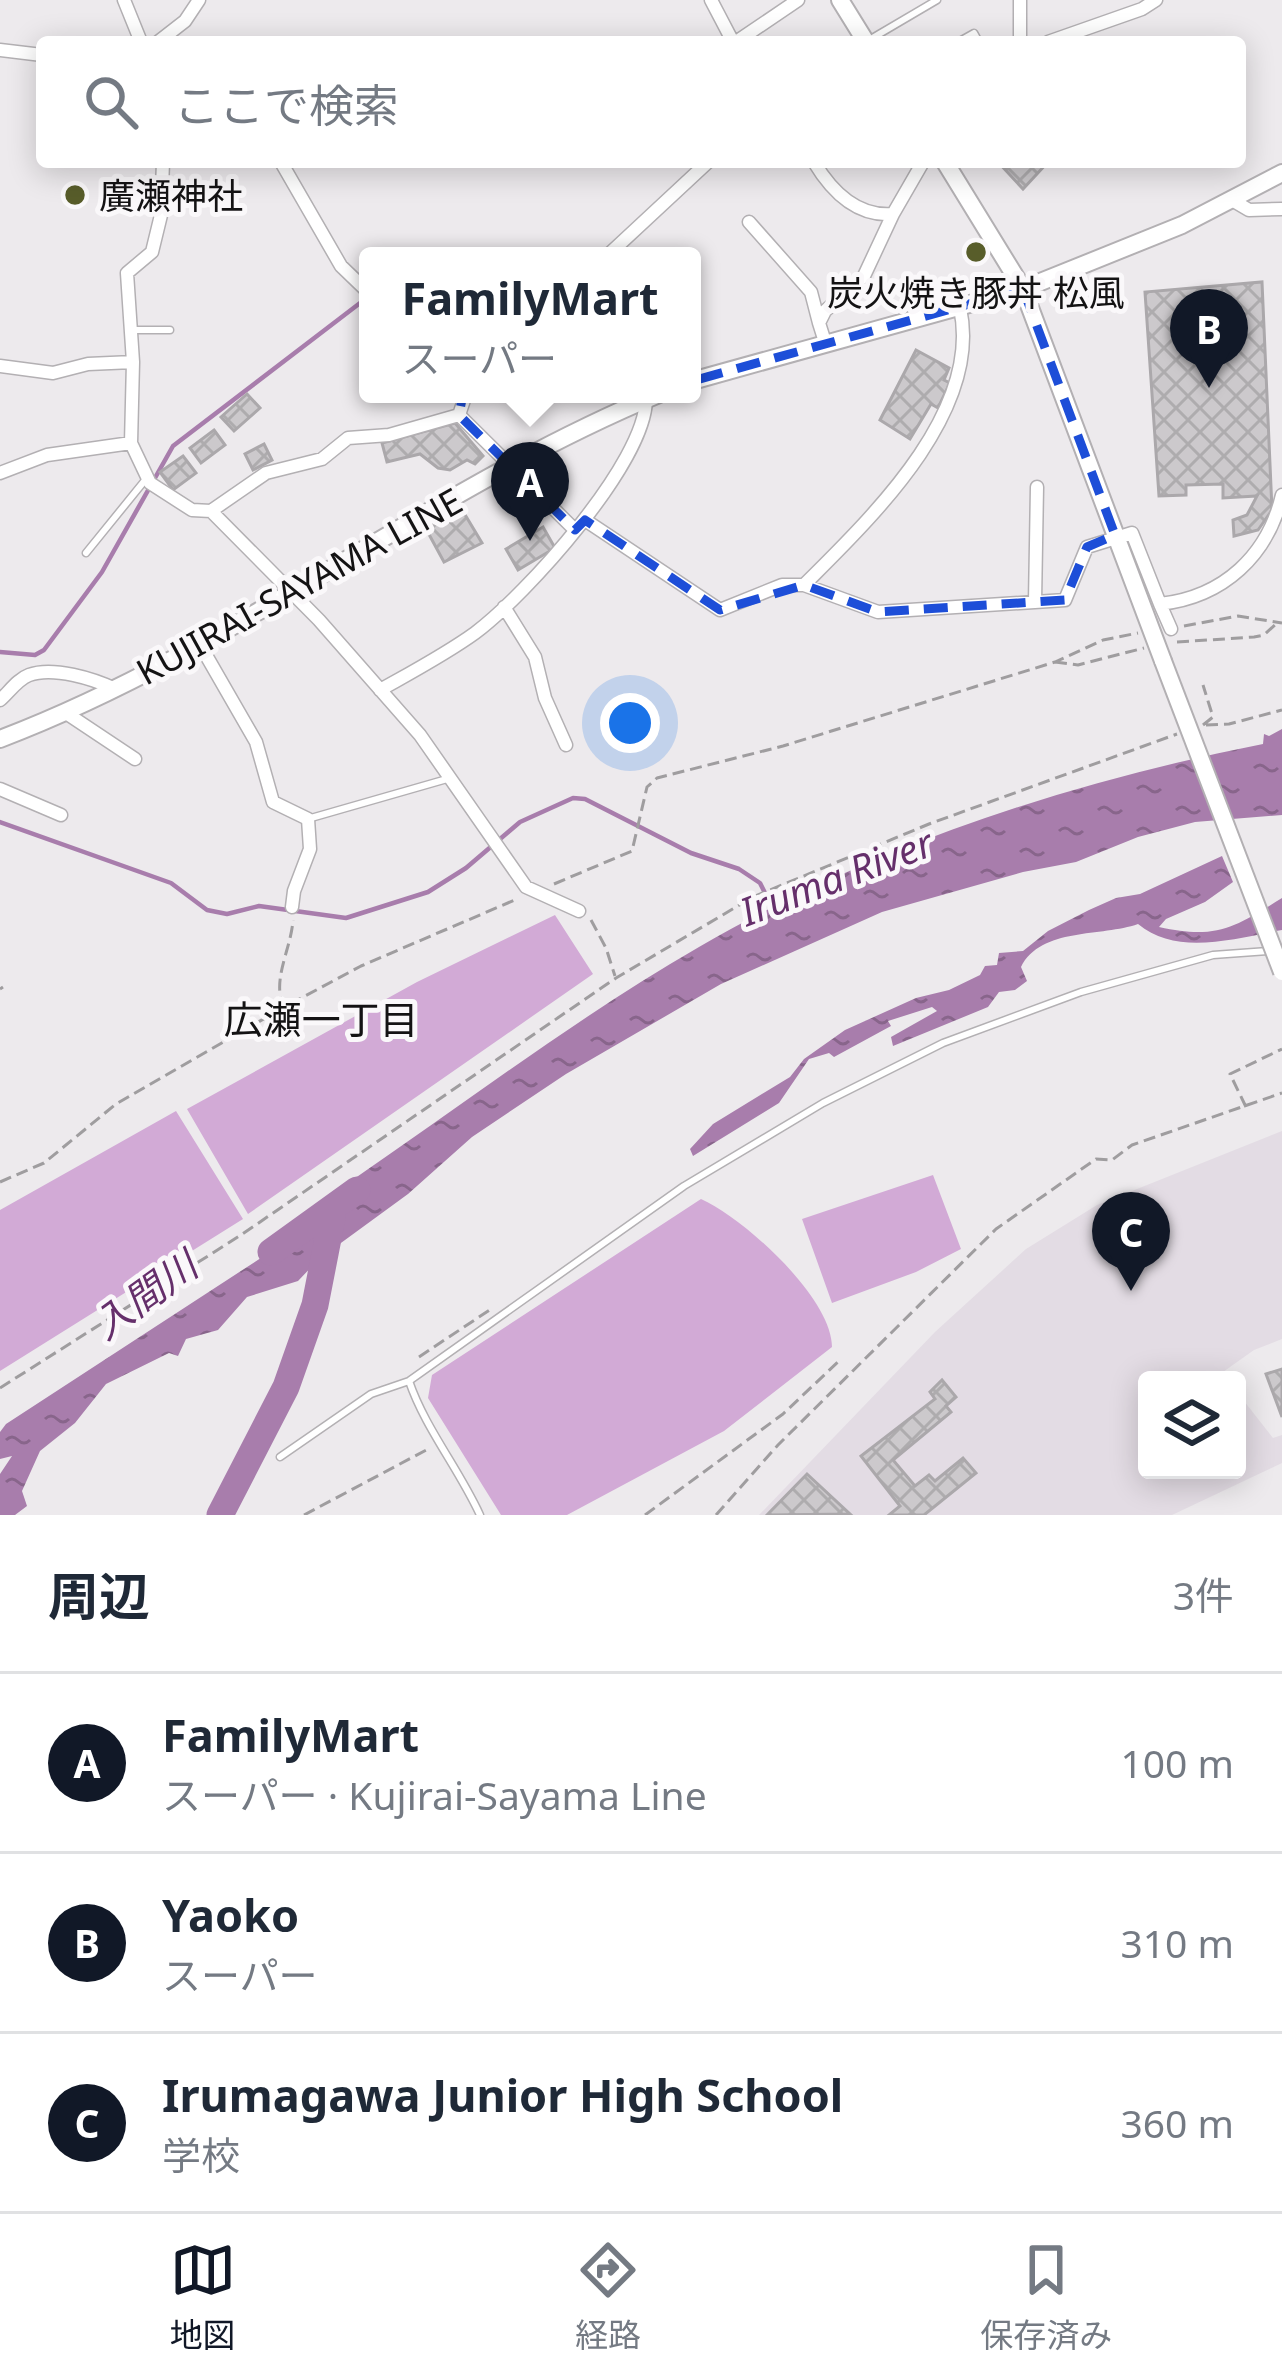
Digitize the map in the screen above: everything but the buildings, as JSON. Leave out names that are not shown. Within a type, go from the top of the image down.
[{"type":"main road","points":[[840,0],[862,36]]},
{"type":"main road","points":[[949,168],[1023,290],[1282,972]]},
{"type":"main road","points":[[701,378],[1023,290],[1141,244],[1282,172]]},
{"type":"main road","name":"KUJIRAI-SAYAMA LINE","points":[[0,740],[116,689],[508,468],[639,403]]},
{"type":"street","points":[[124,0],[139,36]]},
{"type":"street","points":[[166,36],[185,21],[200,0]]},
{"type":"street","points":[[711,0],[731,36]]},
{"type":"street","points":[[743,36],[798,0]]},
{"type":"street","points":[[1020,0],[1020,36]]},
{"type":"street","points":[[1066,36],[1142,10],[1156,0]]},
{"type":"street","points":[[0,50],[36,54]]},
{"type":"street","points":[[163,168],[152,252],[127,273],[133,362],[131,443],[148,481],[192,510],[212,512],[420,734],[526,887],[578,911]]},
{"type":"street","points":[[284,168],[341,266],[359,283]]},
{"type":"street","points":[[617,247],[702,168]]},
{"type":"street","points":[[819,168],[847,202],[872,216],[893,214]]},
{"type":"street","points":[[819,323],[825,311],[864,276],[920,168]]},
{"type":"street","points":[[1232,200],[1249,210],[1282,209]]},
{"type":"street","points":[[749,222],[811,292],[825,342]]},
{"type":"street","points":[[804,585],[886,502],[936,424],[966,334],[960,308]]},
{"type":"street","points":[[0,366],[53,373],[88,364],[133,362]]},
{"type":"street","points":[[459,415],[463,403]]},
{"type":"street","points":[[380,690],[476,633],[504,607],[580,525],[646,420],[651,403]]},
{"type":"street","points":[[459,415],[508,468],[580,525],[720,610],[782,585],[804,585],[878,612],[1065,600],[1087,547],[1136,534],[1171,636]]},
{"type":"street","points":[[212,512],[266,473],[322,459],[348,438],[389,435],[459,415]]},
{"type":"street","points":[[0,473],[47,455],[131,443]]},
{"type":"street","points":[[1034,602],[1037,487]]},
{"type":"street","points":[[1160,604],[1229,580],[1274,528],[1282,495]]},
{"type":"street","points":[[504,607],[535,657],[545,698],[566,745]]},
{"type":"street","points":[[200,643],[256,742],[273,802],[308,819],[310,849],[292,907]]},
{"type":"street","points":[[0,700],[25,676],[40,673],[95,680],[116,689]]},
{"type":"street","points":[[66,712],[135,759]]},
{"type":"street","points":[[0,789],[61,815]]},
{"type":"lane","points":[[876,36],[938,0]]},
{"type":"lane","points":[[128,331],[170,330]]},
{"type":"lane","points":[[86,554],[148,481]]},
{"type":"lane","points":[[308,819],[447,779]]},
{"type":"lane","points":[[280,1457],[371,1394],[409,1381],[683,1186],[806,1112],[943,1043],[1166,966],[1213,955],[1282,949]]},
{"type":"lane","points":[[409,1381],[480,1515]]},
{"type":"path","points":[[1171,636],[1224,616],[1280,622]]},
{"type":"path","points":[[1171,636],[1254,637],[1280,622]]},
{"type":"path","points":[[0,1182],[44,1163],[116,1104],[361,966],[626,854],[637,843],[647,787],[666,775],[756,754],[1055,662],[1103,640],[1138,633]]},
{"type":"path","points":[[1055,662],[1078,665],[1143,649]]},
{"type":"path","points":[[1204,686],[1213,717],[1204,725],[1229,724],[1282,710]]},
{"type":"path","points":[[0,1388],[241,1235],[616,978],[753,896],[929,824],[1183,732]]},
{"type":"path","points":[[284,1008],[278,987],[289,950],[292,907]]},
{"type":"path","points":[[578,911],[592,921],[616,978]]},
{"type":"path","points":[[1246,1107],[1230,1074],[1282,1049]]},
{"type":"path","points":[[716,1515],[778,1445],[943,1280],[1041,1194],[1096,1159],[1112,1160],[1132,1145],[1282,1093]]},
{"type":"path","points":[[419,1357],[498,1304]]},
{"type":"path","points":[[645,1515],[783,1414],[839,1361]]},
{"type":"path","points":[[304,1515],[441,1442]]},
{"type":"highlighted area","points":[[1023,289],[1115,535],[1087,547],[1065,600],[878,612],[804,585],[720,610],[585,520],[575,530],[459,415],[475,330],[602,364],[663,367],[685,383]]},
{"type":"shaded area","points":[[555,915],[593,974],[248,1214],[187,1109],[417,982]]},
{"type":"shaded area","points":[[176,1111],[243,1219],[0,1371],[0,1210]]},
{"type":"shaded area","points":[[1282,1131],[1282,1339],[1254,1350],[1224,1371],[1138,1371],[1138,1479],[1246,1479],[1246,1404],[1273,1438],[1282,1435],[1282,1463],[1172,1515],[759,1515],[935,1332],[1026,1249],[1097,1205]]},
{"type":"shaded area","points":[[933,1175],[961,1249],[916,1272],[832,1303],[802,1219]]},
{"type":"shaded area","points":[[701,1199],[740,1223],[783,1262],[818,1306],[832,1347],[724,1431],[567,1515],[501,1515],[428,1398],[432,1375]]},
{"type":"water","name":"入間川","points":[[1282,729],[1282,815],[1195,822],[1138,837],[1076,862],[882,912],[721,984],[566,1074],[472,1137],[298,1281],[247,1297],[218,1330],[186,1339],[178,1356],[169,1353],[106,1384],[75,1423],[40,1451],[22,1491],[27,1506],[15,1515],[0,1515],[0,1474],[12,1456],[0,1459],[0,1432],[6,1424],[267,1254],[351,1191],[351,1181],[654,974],[765,911],[902,849],[1116,778],[1263,744],[1264,734]]},
{"type":"water","points":[[1222,856],[1233,882],[1159,927],[1196,932],[1225,928],[1282,898],[1282,930],[1187,942],[1153,934],[1138,924],[1057,939],[1030,954],[1021,967],[1027,981],[1015,990],[999,992],[988,1007],[893,1046],[891,1037],[937,1011],[932,1007],[888,1021],[891,1026],[834,1057],[829,1053],[809,1059],[779,1103],[693,1156],[690,1149],[713,1124],[790,1077],[804,1059],[845,1030],[916,998],[949,990],[980,975],[985,966],[997,965],[999,953],[1023,951],[1048,931],[1089,910],[1140,894]]},
{"type":"waterway","points":[[0,652],[35,655],[44,650],[102,572],[173,446],[359,304]]},
{"type":"waterway","name":"Iruma River","points":[[0,822],[171,883],[207,910],[227,914],[259,906],[346,918],[428,892],[466,868],[520,822],[573,798],[585,799],[691,853],[739,869],[760,883],[773,909]]},
{"type":"waterway","name":"入間川","points":[[271,1252],[357,1190]]},
{"type":"waterway","points":[[220,1515],[286,1387],[315,1305],[332,1218]]},
{"type":"place","name":"廣瀬神社","points":[[75,195]]},
{"type":"place","name":"炭火焼き豚丼 松風","points":[[976,252]]},
{"type":"place","name":"Yaoko","points":[[1209,388]]},
{"type":"place","name":"FamilyMart","points":[[530,541]]},
{"type":"place","name":"Irumagawa Junior High School","points":[[1131,1291]]},
{"type":"district","name":"広瀬一丁目","points":[[321,1018]]}]
